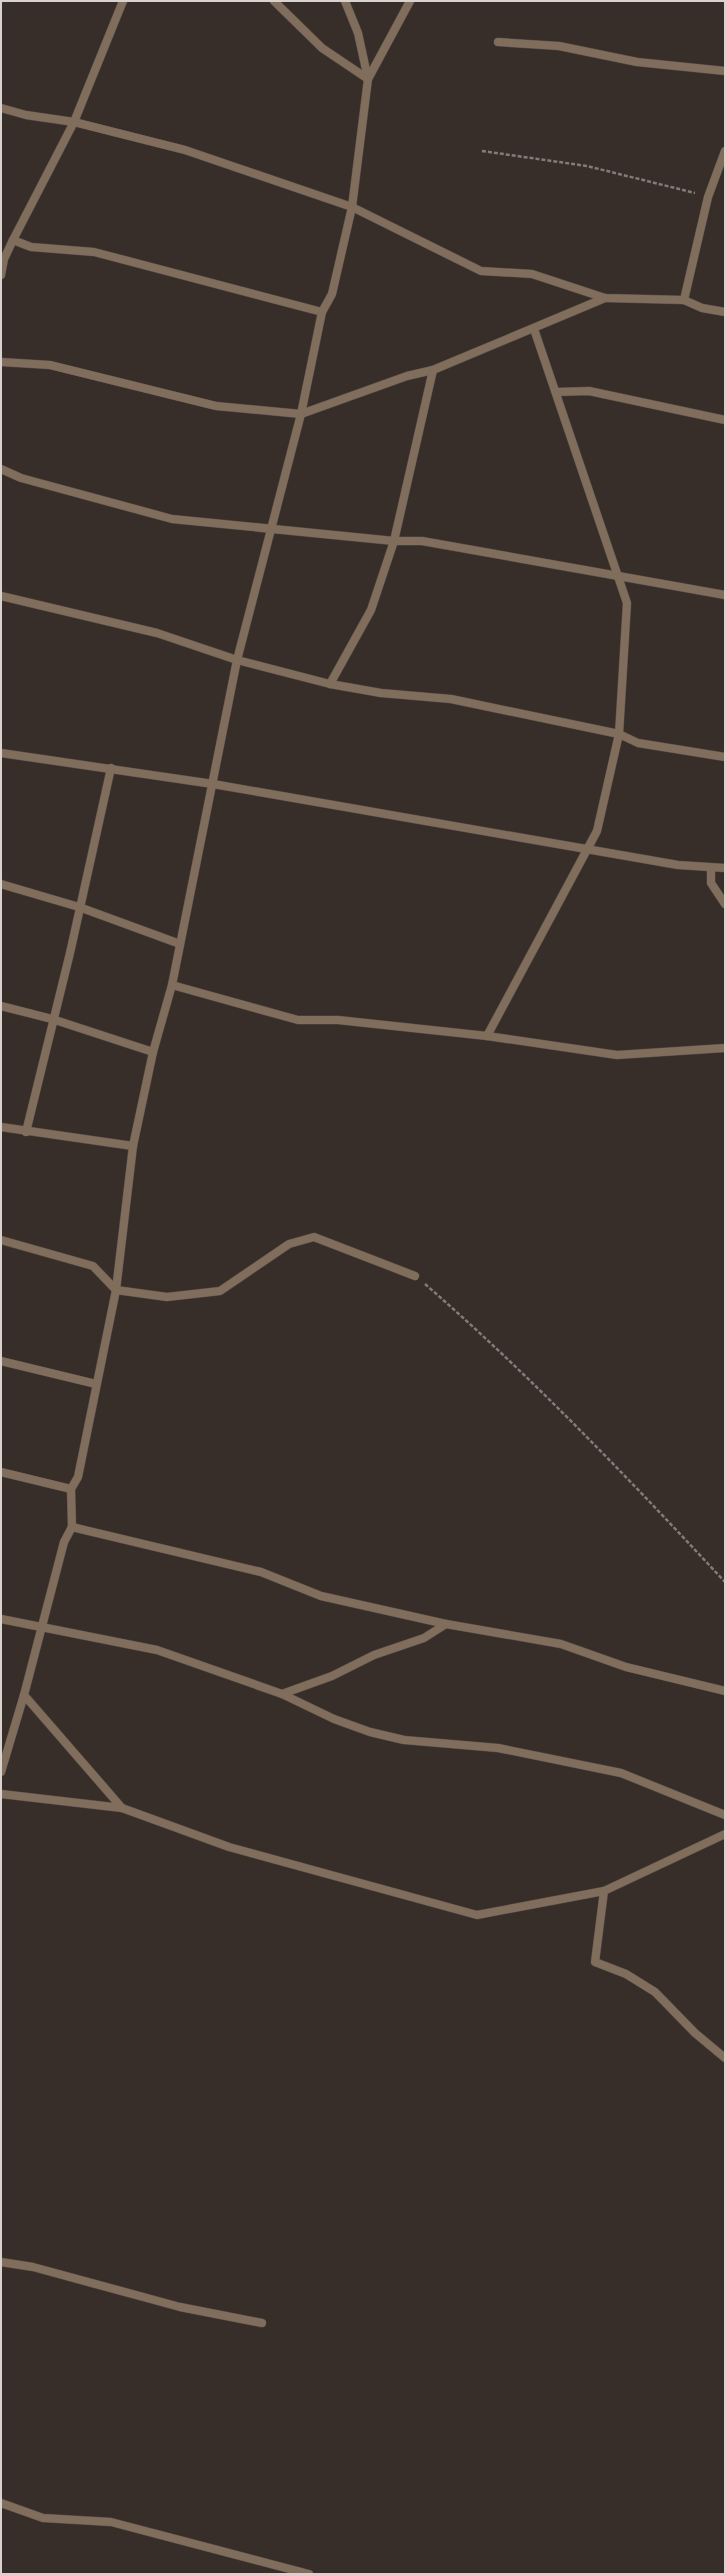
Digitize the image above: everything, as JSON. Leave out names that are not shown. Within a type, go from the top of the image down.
[{"type":"street","points":[[1,275],[4,260],[13,240],[74,122],[123,1]]},
{"type":"street","points":[[274,1],[322,48],[368,79]]},
{"type":"street","points":[[1,1772],[24,1695],[64,1542],[72,1527],[71,1489],[78,1477],[116,1290],[133,1146],[153,1052],[172,985],[237,660],[272,529],[300,414],[322,312],[332,294],[352,206],[368,79],[358,33],[345,1]]},
{"type":"street","points":[[368,79],[410,1]]},
{"type":"street","points":[[498,42],[559,46],[637,62],[725,71]]},
{"type":"street","points":[[1,108],[26,115],[74,122],[185,150],[352,206],[481,271],[532,274],[604,298],[684,300],[702,308],[725,312]]},
{"type":"street","points":[[684,300],[708,196],[725,151]]},
{"type":"street","points":[[13,240],[31,246],[94,252],[322,312]]},
{"type":"street","points":[[1,362],[50,365],[216,406],[300,414],[406,376],[433,370],[534,329],[604,298]]},
{"type":"street","points":[[487,1036],[597,830],[619,734],[627,603],[534,329]]},
{"type":"street","points":[[330,684],[371,610],[394,541],[433,370]]},
{"type":"street","points":[[556,392],[589,391],[725,420]]},
{"type":"street","points":[[1,469],[21,478],[172,519],[394,541],[422,541],[725,595]]},
{"type":"street","points":[[1,596],[157,633],[237,660],[330,684],[381,693],[451,699],[619,734],[638,742],[725,757]]},
{"type":"street","points":[[1,753],[213,784],[586,850],[711,868],[725,868]]},
{"type":"street","points":[[26,1132],[111,768]]},
{"type":"street","points":[[711,868],[711,883],[725,904]]},
{"type":"street","points":[[1,884],[79,907],[180,944]]},
{"type":"street","points":[[172,985],[298,1020],[338,1020],[487,1036],[617,1055],[725,1048]]},
{"type":"street","points":[[1,1006],[52,1020],[153,1052]]},
{"type":"street","points":[[1,1127],[26,1132],[133,1146]]},
{"type":"street","points":[[1,1240],[94,1266],[116,1290],[167,1297],[220,1291],[289,1244],[314,1237],[415,1276]]},
{"type":"street","points":[[1,1361],[96,1384]]},
{"type":"street","points":[[1,1472],[71,1489]]},
{"type":"street","points":[[72,1527],[261,1572],[321,1596],[446,1624],[562,1644],[626,1667],[725,1691]]},
{"type":"street","points":[[1,1619],[157,1650],[282,1694],[334,1719],[370,1732],[404,1740],[498,1748],[621,1773],[725,1815]]},
{"type":"street","points":[[282,1694],[332,1676],[374,1655],[424,1638],[446,1624]]},
{"type":"street","points":[[24,1695],[122,1808]]},
{"type":"street","points":[[1,1794],[122,1808],[229,1847],[477,1915],[604,1892],[725,1834]]},
{"type":"street","points":[[604,1892],[595,1962],[626,1974],[655,1992],[695,2034],[725,2058]]},
{"type":"street","points":[[1,2262],[33,2267],[180,2307],[262,2322]]},
{"type":"street","points":[[1,2503],[44,2518],[111,2522],[309,2574]]},
{"type":"path","points":[[482,152],[587,166],[708,196]]},
{"type":"path","points":[[415,1276],[532,1380],[624,1473],[725,1582]]}]
